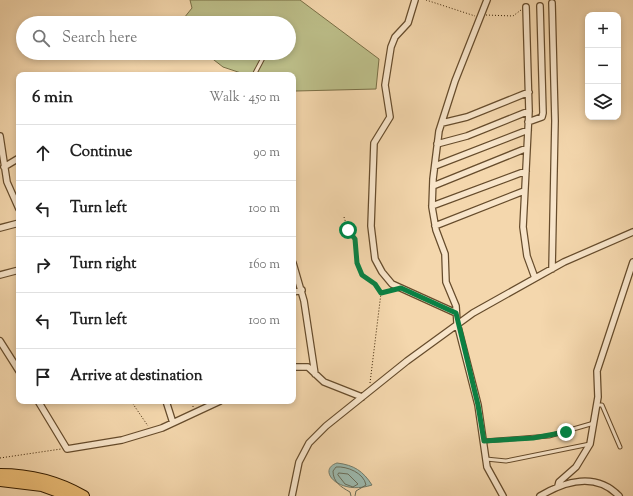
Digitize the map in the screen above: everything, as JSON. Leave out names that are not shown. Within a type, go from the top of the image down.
[{"type":"highway","points":[[0,474],[43,479],[67,487],[84,496]]},
{"type":"highway","points":[[0,481],[42,486],[69,496]]},
{"type":"street","points":[[415,0],[408,23],[395,37],[391,47],[385,85],[390,117],[374,143],[371,226],[374,250],[379,268],[392,284],[456,313]]},
{"type":"street","points":[[487,0],[455,81],[442,123],[437,144],[432,206],[435,226],[445,254],[446,282],[454,301],[457,323],[478,405],[486,459],[490,474],[503,496]]},
{"type":"street","points":[[552,3],[555,121],[552,269]]},
{"type":"street","points":[[528,122],[542,117],[543,113],[540,6]]},
{"type":"street","points":[[526,7],[529,111],[523,227],[527,256],[535,278]]},
{"type":"street","points":[[442,123],[474,115],[529,92]]},
{"type":"street","points":[[437,144],[467,136],[529,111]]},
{"type":"street","points":[[435,166],[528,130]]},
{"type":"street","points":[[0,136],[7,182],[16,202]]},
{"type":"street","points":[[433,186],[527,148]]},
{"type":"street","points":[[4,167],[16,160]]},
{"type":"street","points":[[432,206],[526,171]]},
{"type":"street","points":[[435,226],[524,191]]},
{"type":"street","points":[[0,228],[16,224]]},
{"type":"street","points":[[292,496],[299,462],[309,443],[326,426],[369,391],[457,323],[552,269],[588,251],[633,232]]},
{"type":"street","points":[[558,486],[559,482],[584,458],[590,444],[596,405],[597,371],[633,262]]},
{"type":"street","points":[[0,275],[16,271]]},
{"type":"street","points":[[296,272],[302,290],[315,374]]},
{"type":"street","points":[[296,291],[302,290]]},
{"type":"street","points":[[0,341],[16,366]]},
{"type":"street","points":[[296,367],[308,367],[324,382],[362,397]]},
{"type":"street","points":[[40,404],[67,449],[122,440],[173,423],[214,404]]},
{"type":"street","points":[[167,404],[173,423]]},
{"type":"street","points":[[540,496],[558,486],[581,481],[598,482],[612,489],[619,496]]},
{"type":"lane","points":[[256,72],[262,60]]},
{"type":"lane","points":[[596,405],[602,405],[620,447]]},
{"type":"lane","points":[[484,441],[549,436],[594,423]]},
{"type":"lane","points":[[486,459],[506,461],[590,444]]},
{"type":"path","points":[[426,0],[481,18]]},
{"type":"path","points":[[344,217],[348,230],[355,239],[357,263],[360,272],[381,293]]},
{"type":"path","points":[[381,293],[401,288]]},
{"type":"path","points":[[369,391],[381,293]]},
{"type":"path","points":[[133,404],[151,431]]},
{"type":"path","points":[[0,458],[67,449]]},
{"type":"green space","points":[[190,0],[300,0],[379,59],[376,89],[296,91],[296,72],[238,72],[223,67],[214,60],[296,60],[296,16],[186,16],[192,8]]},
{"type":"water","points":[[337,463],[348,465],[358,470],[372,485],[360,488],[350,487],[341,485],[334,481],[330,476],[329,471],[331,466]]},
{"type":"route","points":[[348,230],[355,239],[357,263],[360,272],[375,284],[381,293],[401,288],[426,298],[456,313],[457,323],[482,423],[484,441],[533,438],[566,432]]}]
